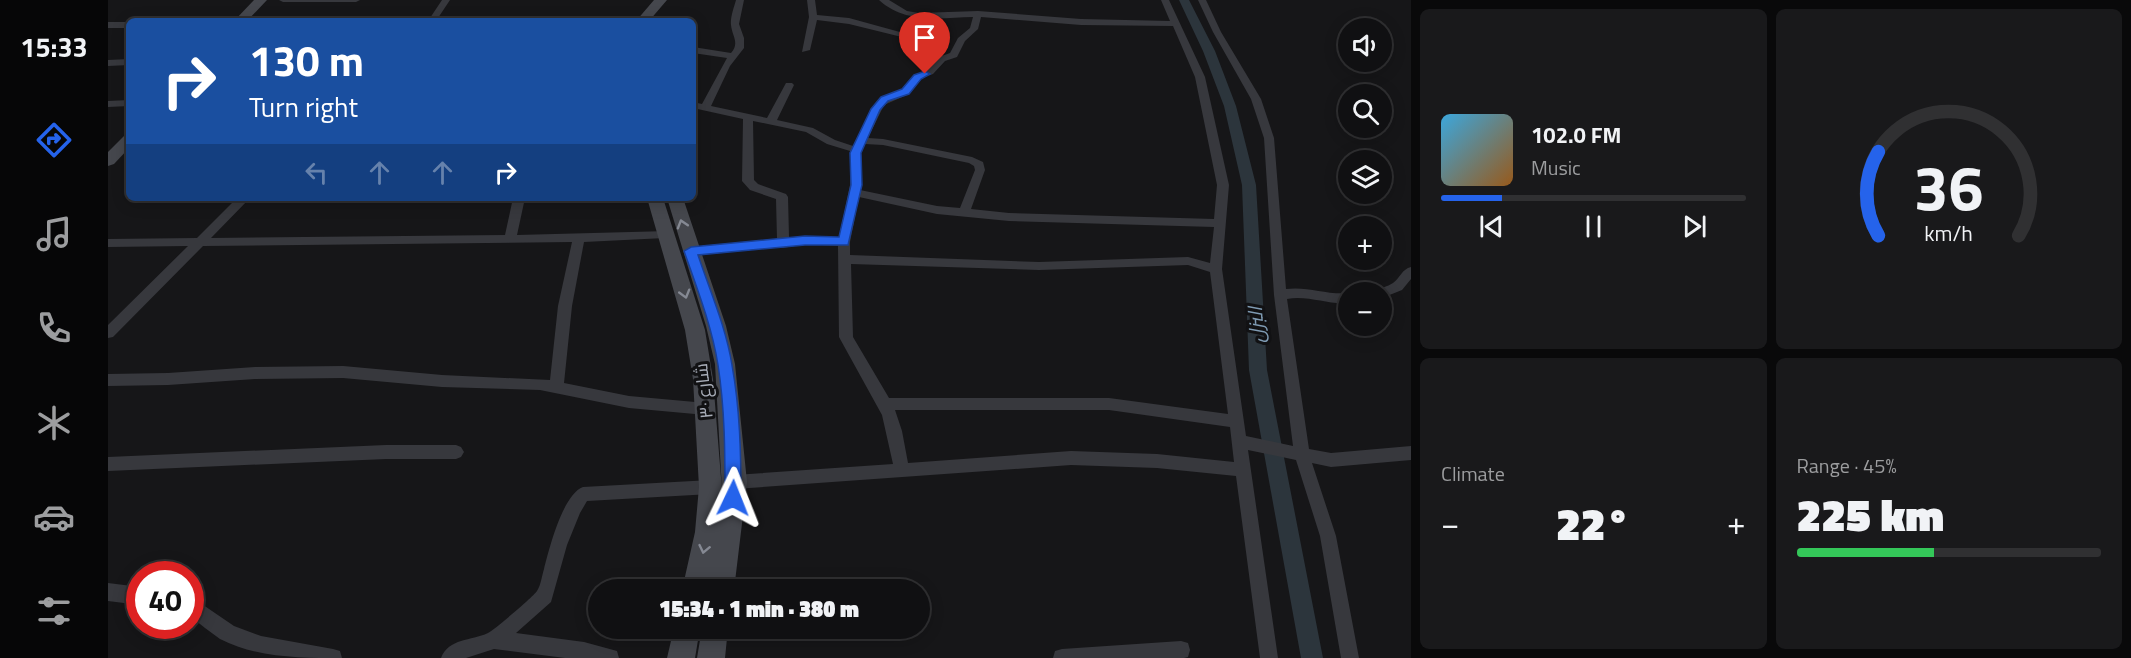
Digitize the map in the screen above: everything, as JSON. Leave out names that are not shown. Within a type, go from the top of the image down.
[{"type":"street","points":[[243,18],[261,0]]},
{"type":"street","points":[[283,0],[356,0]]},
{"type":"street","points":[[434,18],[446,0]]},
{"type":"street","points":[[645,18],[662,0]]},
{"type":"street","points":[[659,18],[675,0]]},
{"type":"street","points":[[706,107],[719,78],[740,48],[741,42],[735,24],[740,0]]},
{"type":"street","points":[[805,50],[813,17],[811,0]]},
{"type":"street","points":[[883,0],[914,16],[978,14],[1081,22],[1177,24]]},
{"type":"street","points":[[1165,0],[1200,77],[1223,185],[1216,269],[1269,658]]},
{"type":"street","points":[[1202,0],[1217,32],[1256,99],[1269,138],[1280,295],[1302,455],[1328,536],[1350,658]]},
{"type":"street","points":[[902,471],[891,418],[885,404],[856,360],[846,337],[844,242],[855,193],[859,146],[880,103],[906,92],[917,77],[930,72],[942,59],[954,55],[958,45],[974,29],[978,14]]},
{"type":"street","points":[[813,17],[849,21],[914,37]]},
{"type":"street","points":[[108,25],[126,25]]},
{"type":"street","points":[[696,50],[734,56]]},
{"type":"street","points":[[108,63],[126,62]]},
{"type":"street","points":[[771,121],[789,85]]},
{"type":"street","points":[[108,104],[126,103]]},
{"type":"street","points":[[696,105],[809,130],[831,142],[859,146],[883,142],[972,160],[979,164],[980,170],[964,213]]},
{"type":"street","points":[[748,116],[748,181],[754,187],[782,197],[783,244]]},
{"type":"street","points":[[109,160],[126,143]]},
{"type":"street","points":[[855,193],[964,213],[1009,217],[1219,224]]},
{"type":"street","points":[[108,333],[241,201]]},
{"type":"street","points":[[510,238],[518,201]]},
{"type":"street","name":"شارع ٣٠","points":[[656,201],[665,234],[705,328],[725,364],[735,482],[722,579]]},
{"type":"street","name":"شارع ٣٠","points":[[676,201],[691,251],[705,328],[706,409],[711,487],[707,532],[697,579]]},
{"type":"street","points":[[108,243],[579,238],[665,234]]},
{"type":"street","points":[[557,386],[565,306],[579,238]]},
{"type":"street","points":[[691,251],[783,244],[805,240],[844,242]]},
{"type":"street","points":[[844,259],[1039,266],[1188,261],[1216,269]]},
{"type":"street","points":[[1392,289],[1397,287],[1411,271]]},
{"type":"street","points":[[1280,295],[1299,292],[1338,299]]},
{"type":"street","points":[[108,380],[168,380],[255,373],[378,374],[442,381],[557,386],[629,402],[706,409]]},
{"type":"street","points":[[885,404],[1109,404],[1238,422]]},
{"type":"street","points":[[1241,442],[1331,459],[1411,453]]},
{"type":"street","points":[[108,464],[386,452],[456,452]]},
{"type":"street","points":[[735,482],[1071,458],[1126,458],[1195,463],[1243,470]]},
{"type":"street","points":[[450,658],[458,651],[494,640],[545,596],[558,545],[573,509],[583,494],[711,487]]},
{"type":"street","points":[[108,592],[126,594]]},
{"type":"street","points":[[204,615],[228,633],[261,645],[333,658]]},
{"type":"street","points":[[681,658],[685,639]]},
{"type":"street","points":[[711,658],[714,639]]},
{"type":"street","points":[[494,640],[584,651],[610,658]]},
{"type":"street","points":[[1062,658],[1181,651]]},
{"type":"waterway","name":"البزل","points":[[1184,0],[1209,51],[1230,106],[1249,185],[1258,370],[1312,658]]},
{"type":"route","points":[[733,498],[735,482],[733,441],[725,364],[716,326],[691,251],[783,244],[805,240],[844,242],[856,185],[855,153],[876,109],[884,99],[906,92],[917,77],[925,74]]}]
